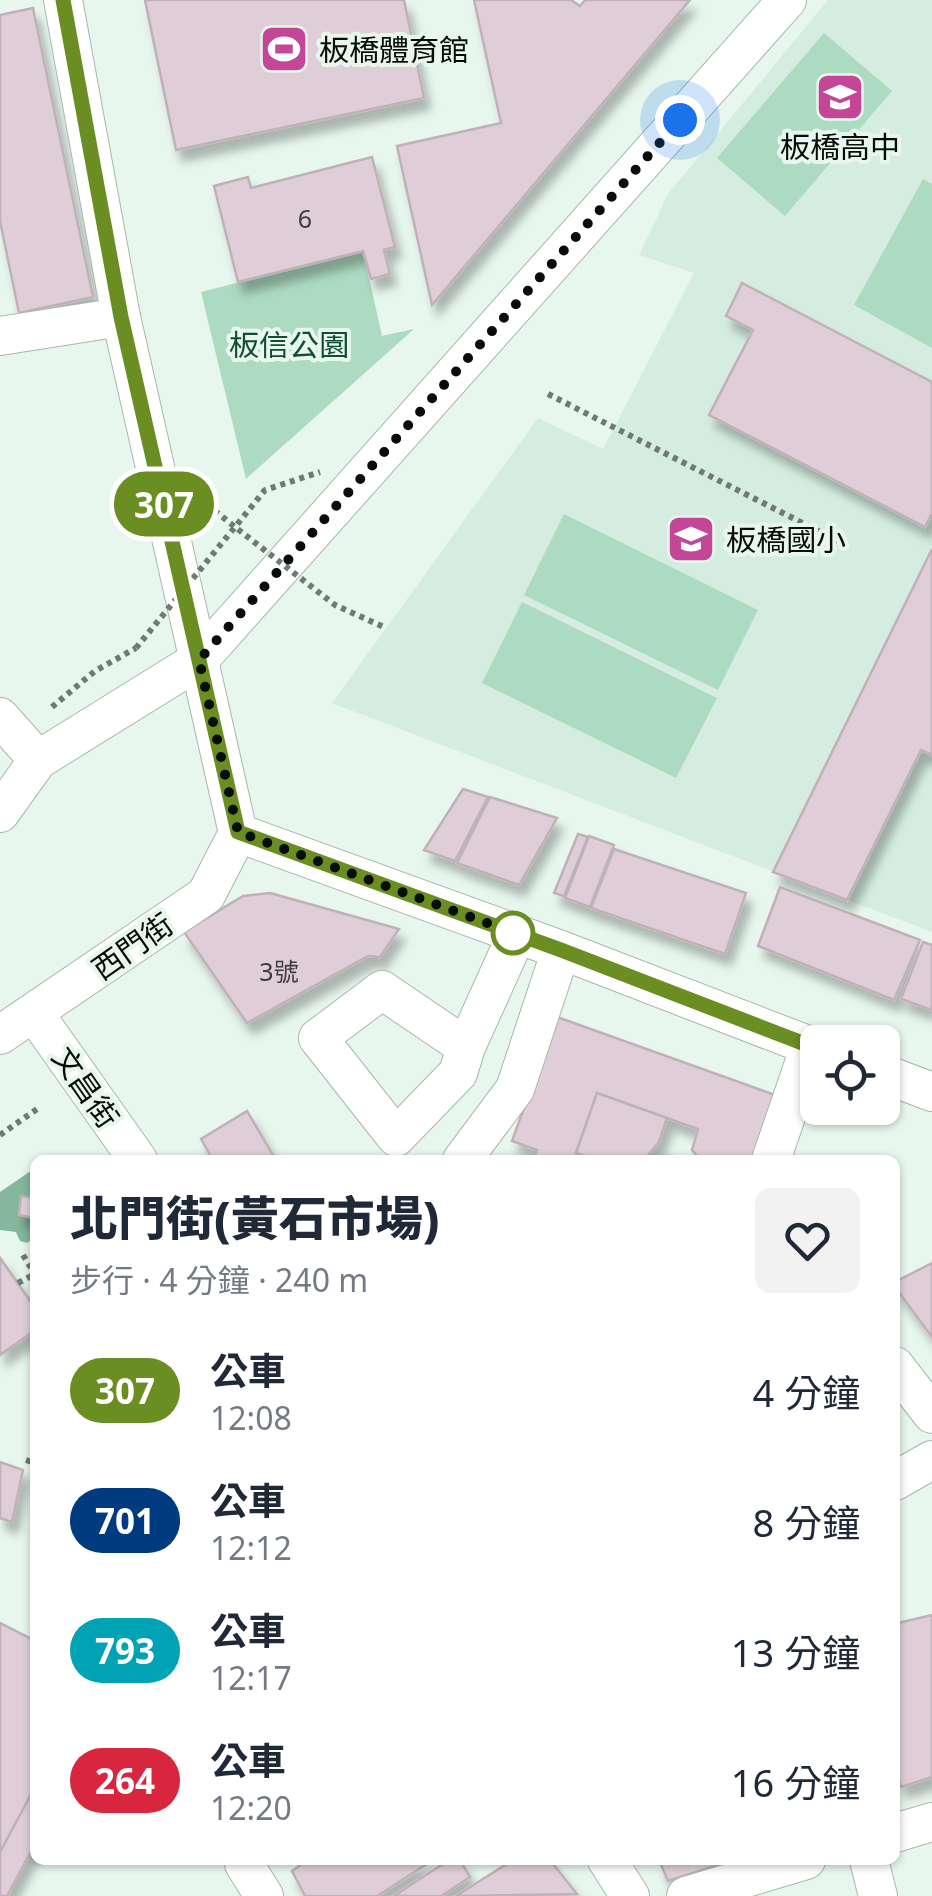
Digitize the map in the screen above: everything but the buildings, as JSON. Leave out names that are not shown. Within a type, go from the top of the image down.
[{"type":"street","points":[[63,0],[121,317],[238,832],[800,1043]]},
{"type":"street","points":[[0,813],[18,738],[199,660],[787,0]]},
{"type":"street","points":[[0,336],[121,317]]},
{"type":"street","name":"西門街","points":[[0,1035],[206,895],[238,832]]},
{"type":"street","points":[[466,1048],[517,934]]},
{"type":"street","points":[[466,1155],[515,1088],[561,950]]},
{"type":"street","name":"文昌街","points":[[34,1014],[134,1155]]},
{"type":"street","points":[[900,1080],[932,1092]]},
{"type":"street","points":[[773,1155],[800,1084]]},
{"type":"street","points":[[900,1372],[932,1414]]},
{"type":"street","points":[[900,1479],[932,1460]]},
{"type":"street","points":[[900,1832],[932,1822]]},
{"type":"street","points":[[248,1865],[264,1896]]},
{"type":"street","points":[[610,1865],[630,1896]]},
{"type":"street","points":[[686,1896],[789,1865]]},
{"type":"street","points":[[870,1865],[878,1896]]},
{"type":"path","points":[[548,394],[846,545]]},
{"type":"path","points":[[18,738],[95,671],[136,648],[265,490]]},
{"type":"path","points":[[209,508],[334,605],[386,628]]},
{"type":"path","points":[[0,1134],[40,1107]]},
{"type":"path","points":[[23,1255],[30,1267]]},
{"type":"path","points":[[18,1283],[30,1276]]},
{"type":"path","points":[[26,1460],[30,1461]]},
{"type":"shaded area","name":"板橋國小","points":[[828,0],[932,0],[932,932],[332,703],[538,418],[603,449],[694,273],[639,255],[668,194]]},
{"type":"shaded area","points":[[30,1171],[30,1196],[21,1196],[18,1215],[30,1218],[27,1243],[20,1241],[16,1232],[0,1230],[0,1192]]},
{"type":"green space","points":[[824,33],[892,91],[785,216],[717,158]]},
{"type":"green space","points":[[923,179],[932,184],[932,348],[854,305]]},
{"type":"green space","name":"板信公園","points":[[363,251],[382,336],[414,329],[246,479],[201,292]]},
{"type":"green space","points":[[564,514],[758,610],[718,690],[524,595]]},
{"type":"green space","points":[[522,602],[717,698],[676,778],[482,683]]},
{"type":"bus line","name":"307","points":[[63,0],[121,317],[238,832],[800,1042]]},
{"type":"place","name":"板橋體育館","points":[[284,49]]},
{"type":"place","name":"板橋高中","points":[[840,97]]},
{"type":"place","name":"板橋國小","points":[[691,539]]},
{"type":"route","points":[[513,933],[517,934],[238,832],[199,660],[680,120]]}]
